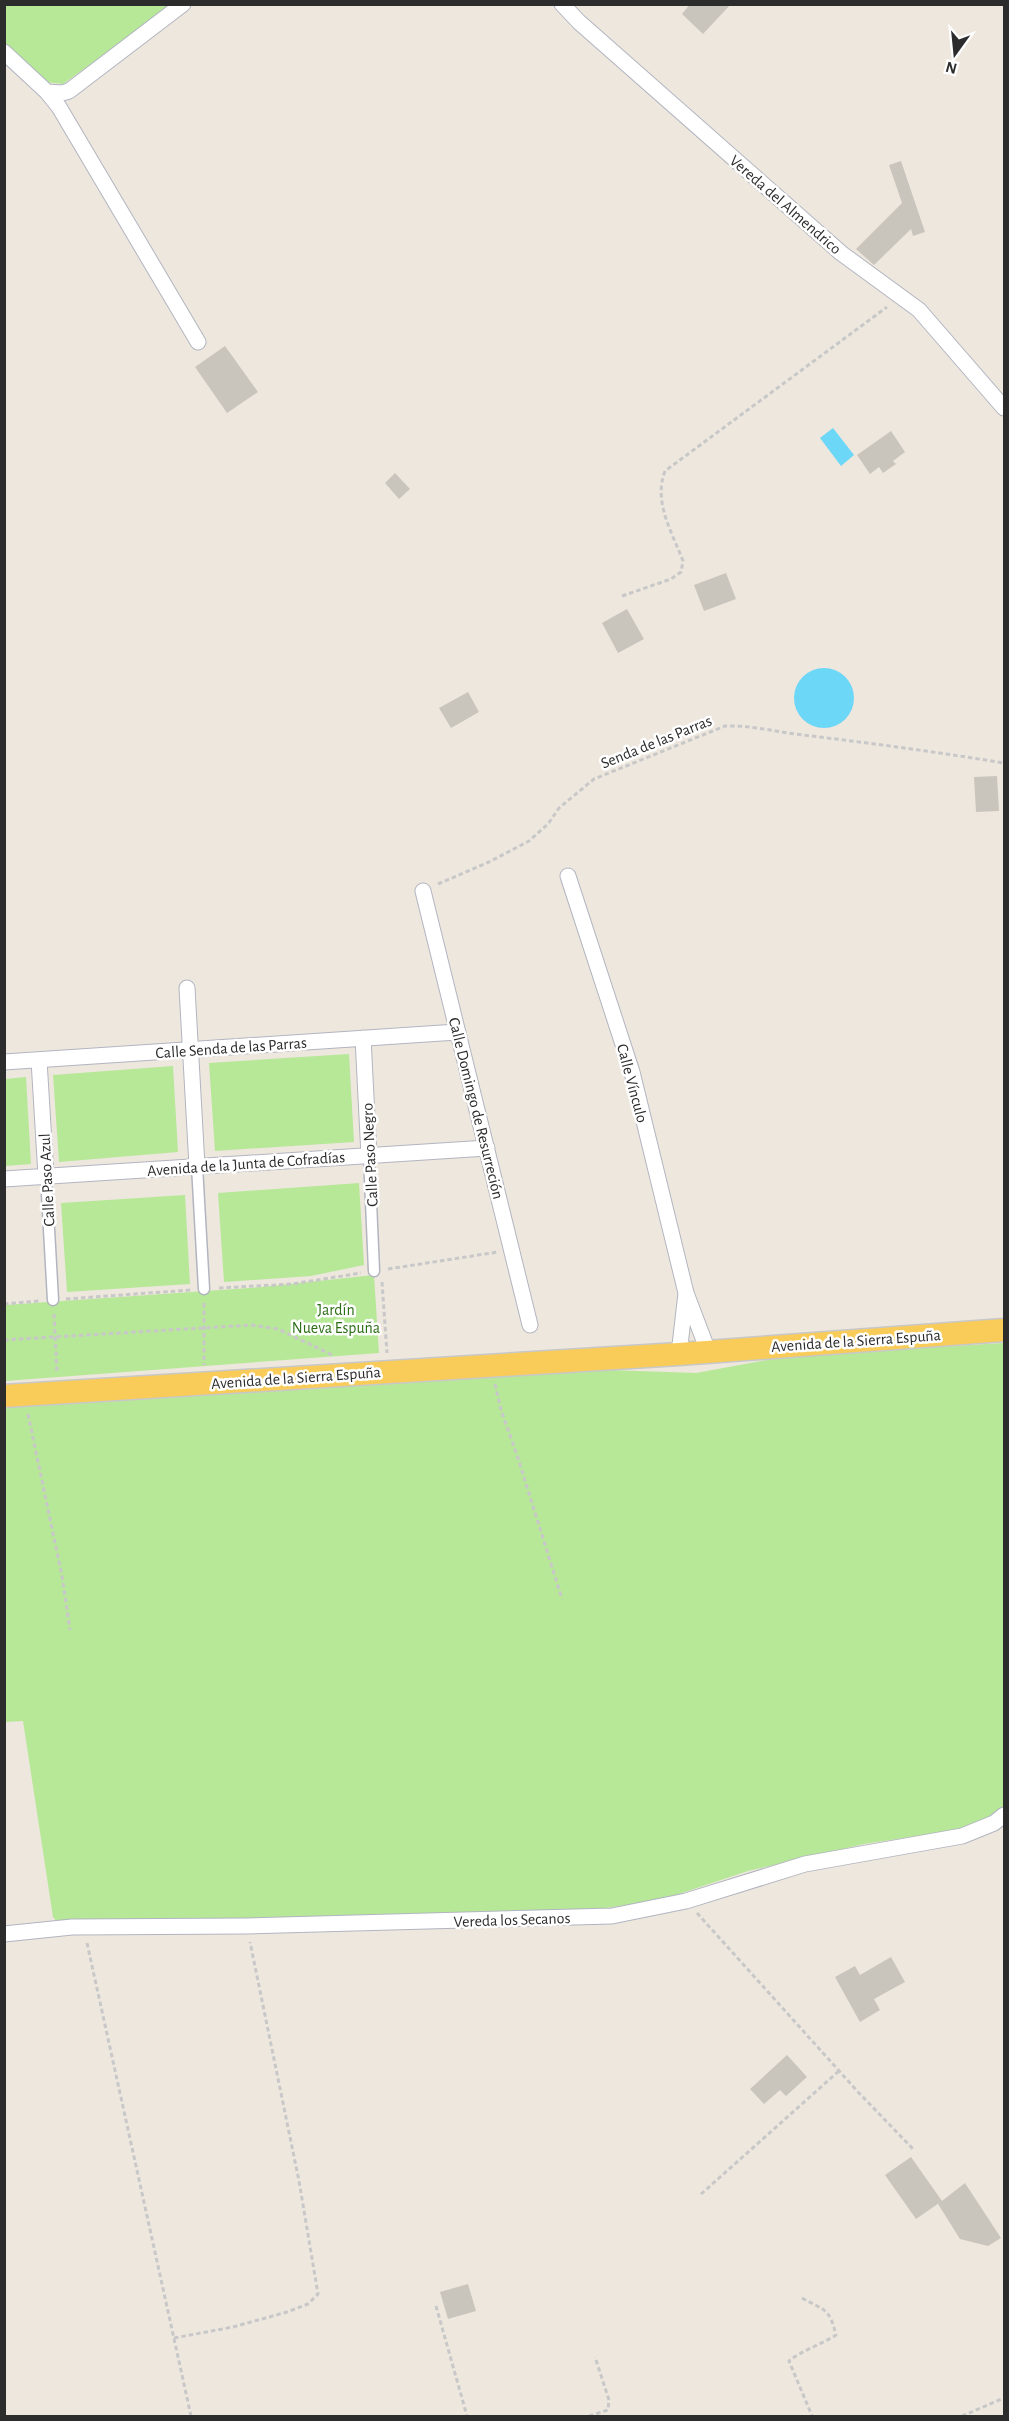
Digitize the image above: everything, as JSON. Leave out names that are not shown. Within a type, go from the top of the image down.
[{"type":"main road","name":"Avenida de la Sierra Espuña","points":[[14,1395],[678,1354],[1005,1330]]},
{"type":"main road","name":"Avenida de la Sierra Espuña","points":[[588,1359],[673,1367],[699,1365],[708,1358],[708,1351]]},
{"type":"street","points":[[47,92],[69,91],[183,4]]},
{"type":"street","name":"Vereda del Almendrico","points":[[562,4],[587,29],[841,253],[919,310],[1005,408]]},
{"type":"street","points":[[4,52],[59,106],[198,342]]},
{"type":"street","name":"Calle Vínculo","points":[[568,876],[632,1072],[686,1293],[708,1351]]},
{"type":"street","name":"Calle Domingo de Resurreción","points":[[423,891],[530,1325]]},
{"type":"street","points":[[187,987],[204,1289]]},
{"type":"street","name":"Calle Senda de las Parras","points":[[4,1062],[457,1032]]},
{"type":"street","name":"Calle Paso Negro","points":[[363,1038],[377,1271]]},
{"type":"street","name":"Calle Paso Azul","points":[[39,1060],[53,1300]]},
{"type":"street","name":"Avenida de la Junta de Cofradías","points":[[4,1179],[487,1148]]},
{"type":"street","name":"Calle Vínculo","points":[[678,1354],[686,1293]]},
{"type":"street","name":"Vereda los Secanos","points":[[4,1934],[83,1927],[246,1926],[612,1916],[686,1901],[805,1864],[962,1836],[994,1823],[1005,1815]]},
{"type":"path","points":[[622,596],[671,579],[681,572],[683,561],[660,498],[660,483],[665,471],[901,297]]},
{"type":"path","name":"Senda de las Parras","points":[[423,891],[489,862],[529,841],[548,824],[560,808],[594,780],[725,726],[744,725],[780,733],[896,746],[1005,763]]},
{"type":"path","points":[[4,1304],[292,1284],[499,1252],[502,1262]]},
{"type":"path","points":[[377,1271],[387,1358]]},
{"type":"path","points":[[204,1289],[204,1370]]},
{"type":"path","points":[[53,1300],[58,1381]]},
{"type":"path","points":[[4,1340],[251,1325],[278,1329],[333,1356]]},
{"type":"path","points":[[491,1364],[501,1410],[562,1599]]},
{"type":"path","points":[[14,1395],[62,1576],[70,1630]]},
{"type":"path","points":[[686,1901],[839,2071],[914,2150]]},
{"type":"path","points":[[174,2338],[233,2327],[287,2312],[308,2304],[318,2294],[299,2181],[246,1926]]},
{"type":"path","points":[[83,1927],[191,2416]]},
{"type":"path","points":[[701,2194],[839,2071]]},
{"type":"path","points":[[802,2298],[821,2306],[831,2318],[836,2335],[789,2361],[812,2416]]},
{"type":"path","points":[[436,2306],[467,2416]]},
{"type":"path","points":[[589,2416],[608,2410],[609,2400],[595,2357]]},
{"type":"path","points":[[962,2416],[1005,2398]]},
{"type":"green space","points":[[4,5],[173,5],[63,84],[45,82],[5,43]]},
{"type":"green space","points":[[349,1054],[354,1142],[215,1151],[209,1063]]},
{"type":"green space","points":[[173,1066],[178,1152],[59,1162],[53,1075]]},
{"type":"green space","points":[[26,1077],[31,1164],[5,1166],[5,1079]]},
{"type":"green space","points":[[359,1183],[364,1265],[311,1276],[224,1282],[218,1193]]},
{"type":"green space","points":[[185,1195],[190,1284],[67,1292],[61,1203]]},
{"type":"green space","name":"Jardín Nueva Espuña","points":[[374,1275],[379,1353],[5,1381],[5,1305],[262,1287]]},
{"type":"green space","points":[[1004,1343],[1004,1806],[989,1817],[957,1830],[864,1844],[748,1871],[661,1900],[605,1908],[495,1913],[57,1922],[53,1917],[23,1721],[5,1722],[5,1406],[582,1369],[696,1373],[789,1356]]},
{"type":"water","points":[[833,428],[854,455],[841,466],[820,438]]},
{"type":"water","points":[[824,668],[845,677],[854,698],[845,719],[824,728],[803,719],[794,698],[803,677]]},
{"type":"building","points":[[690,4],[731,4],[703,34],[682,14]]},
{"type":"building","points":[[901,161],[925,232],[913,236],[911,229],[874,265],[856,249],[902,203],[889,165]]},
{"type":"building","points":[[225,346],[258,392],[227,413],[195,367]]},
{"type":"building","points":[[891,431],[905,452],[893,461],[896,464],[883,473],[879,467],[870,474],[857,455]]},
{"type":"building","points":[[395,473],[410,489],[399,499],[385,483]]},
{"type":"building","points":[[726,573],[736,599],[704,611],[694,585]]},
{"type":"building","points":[[627,609],[644,639],[618,653],[602,623]]},
{"type":"building","points":[[468,692],[479,712],[451,728],[439,708]]},
{"type":"building","points":[[997,776],[999,811],[976,812],[974,777]]},
{"type":"building","points":[[891,1957],[905,1982],[874,1999],[880,2010],[860,2022],[835,1977],[855,1966],[860,1975]]},
{"type":"building","points":[[787,2055],[807,2077],[786,2096],[780,2090],[764,2104],[750,2089]]},
{"type":"building","points":[[911,2157],[942,2201],[916,2219],[885,2175]]},
{"type":"building","points":[[965,2183],[1001,2238],[988,2246],[960,2239],[938,2204]]},
{"type":"building","points":[[468,2284],[476,2311],[448,2319],[440,2292]]}]
